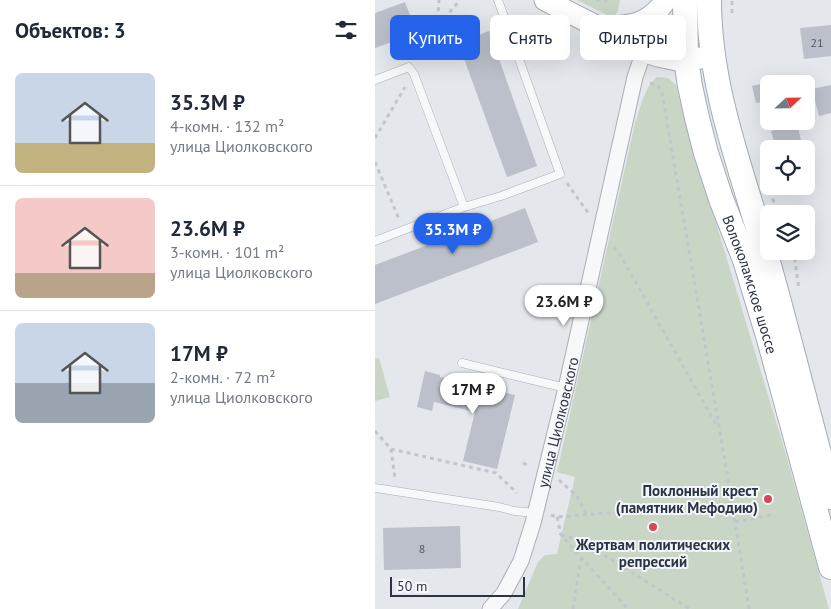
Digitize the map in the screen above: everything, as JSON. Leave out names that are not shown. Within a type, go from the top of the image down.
[{"type":"main road","name":"Волоколамское шоссе","points":[[685,0],[685,15]]},
{"type":"main road","name":"Волоколамское шоссе","points":[[709,0],[713,57],[727,123],[828,473],[831,497]]},
{"type":"main road","name":"Волоколамское шоссе","points":[[686,59],[690,86],[707,153],[721,199],[745,260],[766,330],[831,567]]},
{"type":"street","points":[[545,0],[580,18]]},
{"type":"street","points":[[653,15],[666,0]]},
{"type":"street","points":[[686,59],[713,57]]},
{"type":"street","name":"улица Циолковского","points":[[489,609],[504,593],[521,561],[535,513],[566,388],[635,77],[640,60]]},
{"type":"lane","points":[[375,241],[464,207],[501,196],[560,174],[498,0]]},
{"type":"lane","points":[[375,80],[411,71],[464,207]]},
{"type":"lane","points":[[463,363],[566,388]]},
{"type":"lane","points":[[375,488],[535,513]]},
{"type":"path","points":[[438,15],[439,0]]},
{"type":"path","points":[[448,15],[460,0]]},
{"type":"path","points":[[596,0],[612,0]]},
{"type":"path","points":[[732,0],[732,19]]},
{"type":"path","points":[[375,138],[418,60]]},
{"type":"path","points":[[650,83],[658,86],[662,93],[719,431],[733,503],[749,609]]},
{"type":"path","points":[[375,162],[404,230]]},
{"type":"path","points":[[560,174],[593,219]]},
{"type":"path","points":[[609,241],[621,256],[719,431]]},
{"type":"path","points":[[375,431],[391,449],[397,492]]},
{"type":"path","points":[[391,449],[495,473],[517,493]]},
{"type":"path","points":[[556,477],[577,496],[587,514]]},
{"type":"path","points":[[535,513],[557,516],[733,503]]},
{"type":"path","points":[[735,522],[772,515]]},
{"type":"path","points":[[557,516],[561,535],[629,609]]},
{"type":"path","points":[[561,535],[580,540],[690,609]]},
{"type":"path","points":[[573,609],[581,558]]},
{"type":"green space","points":[[577,0],[620,0],[615,15],[607,15]]},
{"type":"green space","points":[[657,77],[668,78],[676,85],[787,458],[829,609],[518,609],[538,562],[545,555],[557,554],[575,477],[557,472],[635,123],[646,92]]},
{"type":"green space","points":[[379,358],[390,397],[375,401],[375,359]]},
{"type":"building","points":[[405,2],[410,15],[390,15],[390,43],[375,48],[375,13]]},
{"type":"building","points":[[831,25],[831,56],[804,59],[800,28]]},
{"type":"building","points":[[489,31],[490,60],[499,60],[537,166],[507,177],[465,60],[480,60],[480,34]]},
{"type":"building","points":[[760,84],[760,102],[756,103],[752,86]]},
{"type":"building","points":[[831,85],[831,113],[819,116],[815,101],[815,88]]},
{"type":"building","points":[[799,130],[801,140],[774,140],[771,131]]},
{"type":"building","points":[[525,208],[538,242],[375,304],[375,265]]},
{"type":"building","points":[[425,371],[440,375],[440,377],[515,395],[497,469],[463,461],[475,412],[434,402],[432,411],[417,407]]},
{"type":"building","points":[[460,526],[461,568],[384,570],[383,528]]},
{"type":"place","name":"Поклонный крест (памятник Мефодию)","points":[[768,499]]},
{"type":"place","name":"Жертвам политических репрессий","points":[[653,527]]}]
